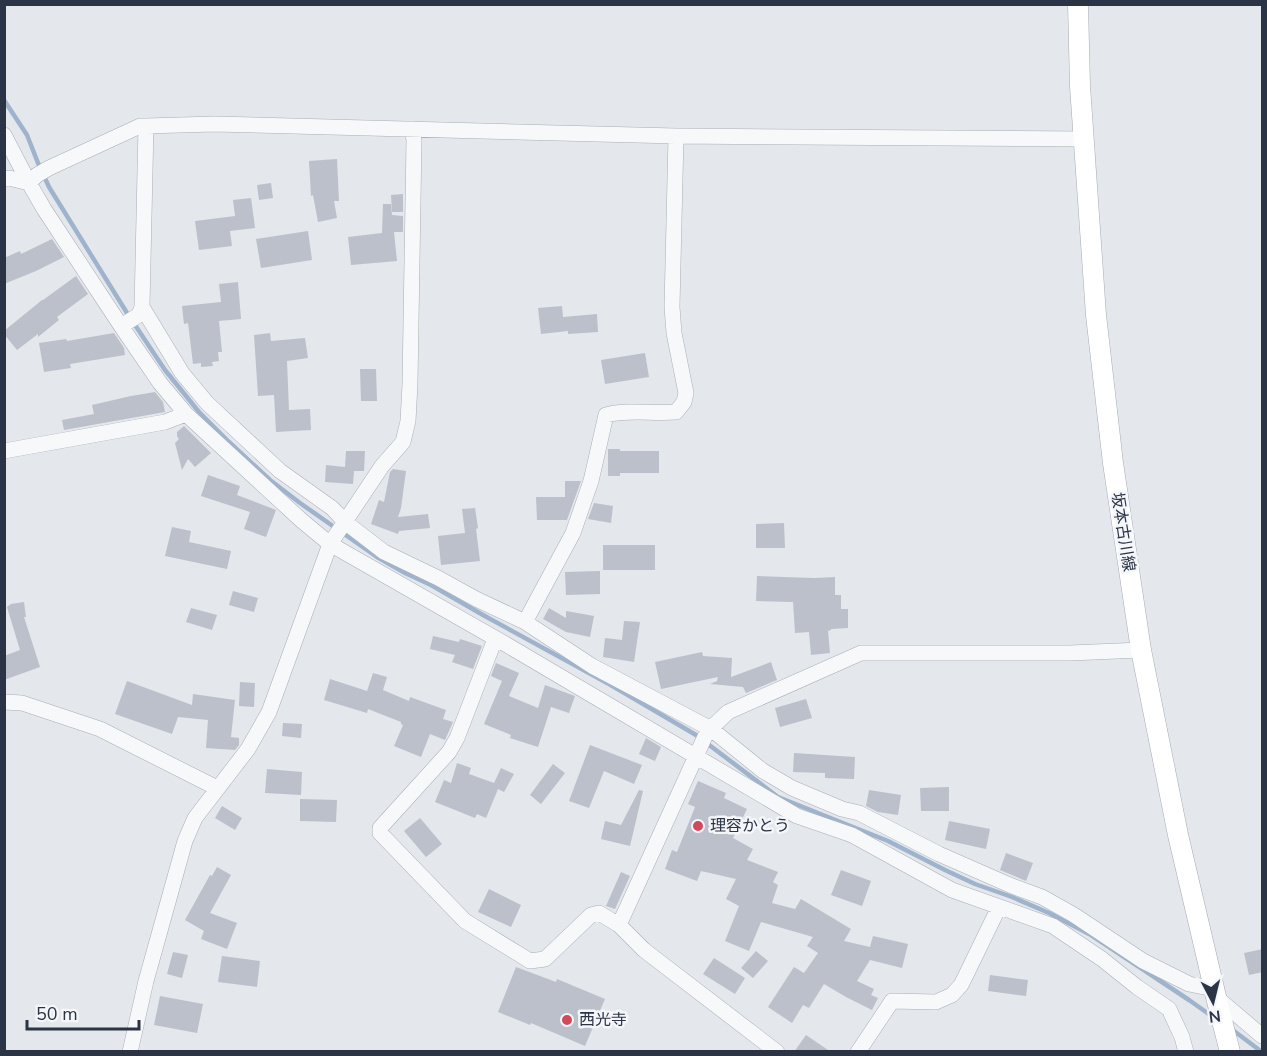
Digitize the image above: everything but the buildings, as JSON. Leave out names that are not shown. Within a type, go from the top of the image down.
[{"type":"main road","name":"坂本古川線","points":[[1078,4],[1083,139],[1096,315],[1113,463],[1141,650],[1178,835],[1228,1044]]},
{"type":"street","points":[[4,179],[38,175],[140,126],[225,125],[676,136],[1083,139]]},
{"type":"street","points":[[146,126],[132,318],[160,383],[186,414],[301,520],[332,542],[797,816],[852,835],[952,890],[1053,926],[1169,1009],[1186,1052]]},
{"type":"street","points":[[130,1052],[146,981],[185,841],[195,818],[248,749],[269,712],[332,542],[382,466],[403,442],[408,421],[410,384],[414,175],[412,129]]},
{"type":"street","points":[[4,135],[38,175],[44,209],[132,318],[207,403],[279,471],[332,508],[344,523],[384,552],[525,622],[592,666],[709,730],[763,771],[792,788],[842,809],[860,813],[939,854],[1042,897],[1074,915],[1143,961],[1215,996],[1263,1036]]},
{"type":"street","points":[[525,622],[573,532],[591,481],[606,415],[617,412],[676,412],[684,402],[686,393],[674,333],[672,307],[676,136]]},
{"type":"street","points":[[4,451],[165,422],[186,414]]},
{"type":"street","points":[[495,639],[457,738],[449,752],[380,828],[380,833],[465,921],[530,961],[545,959],[591,915],[598,913],[620,925],[644,950],[777,1052]]},
{"type":"street","points":[[620,925],[709,730],[728,712],[861,653],[1071,653],[1141,650]]},
{"type":"street","points":[[4,702],[21,704],[100,729],[217,788]]},
{"type":"street","points":[[858,1052],[892,1001],[936,1002],[952,995],[968,973],[999,907]]},
{"type":"waterway","points":[[4,100],[27,135],[49,187],[165,370],[199,412],[229,442],[270,480],[300,503],[377,557],[609,684],[696,735],[778,797],[888,841],[975,884],[1049,913],[1091,935],[1216,1019]]},
{"type":"waterway","points":[[1230,1028],[1262,1052]]},
{"type":"place","name":"理容かとう","points":[[698,826]]},
{"type":"place","name":"西光寺","points":[[567,1020]]}]
